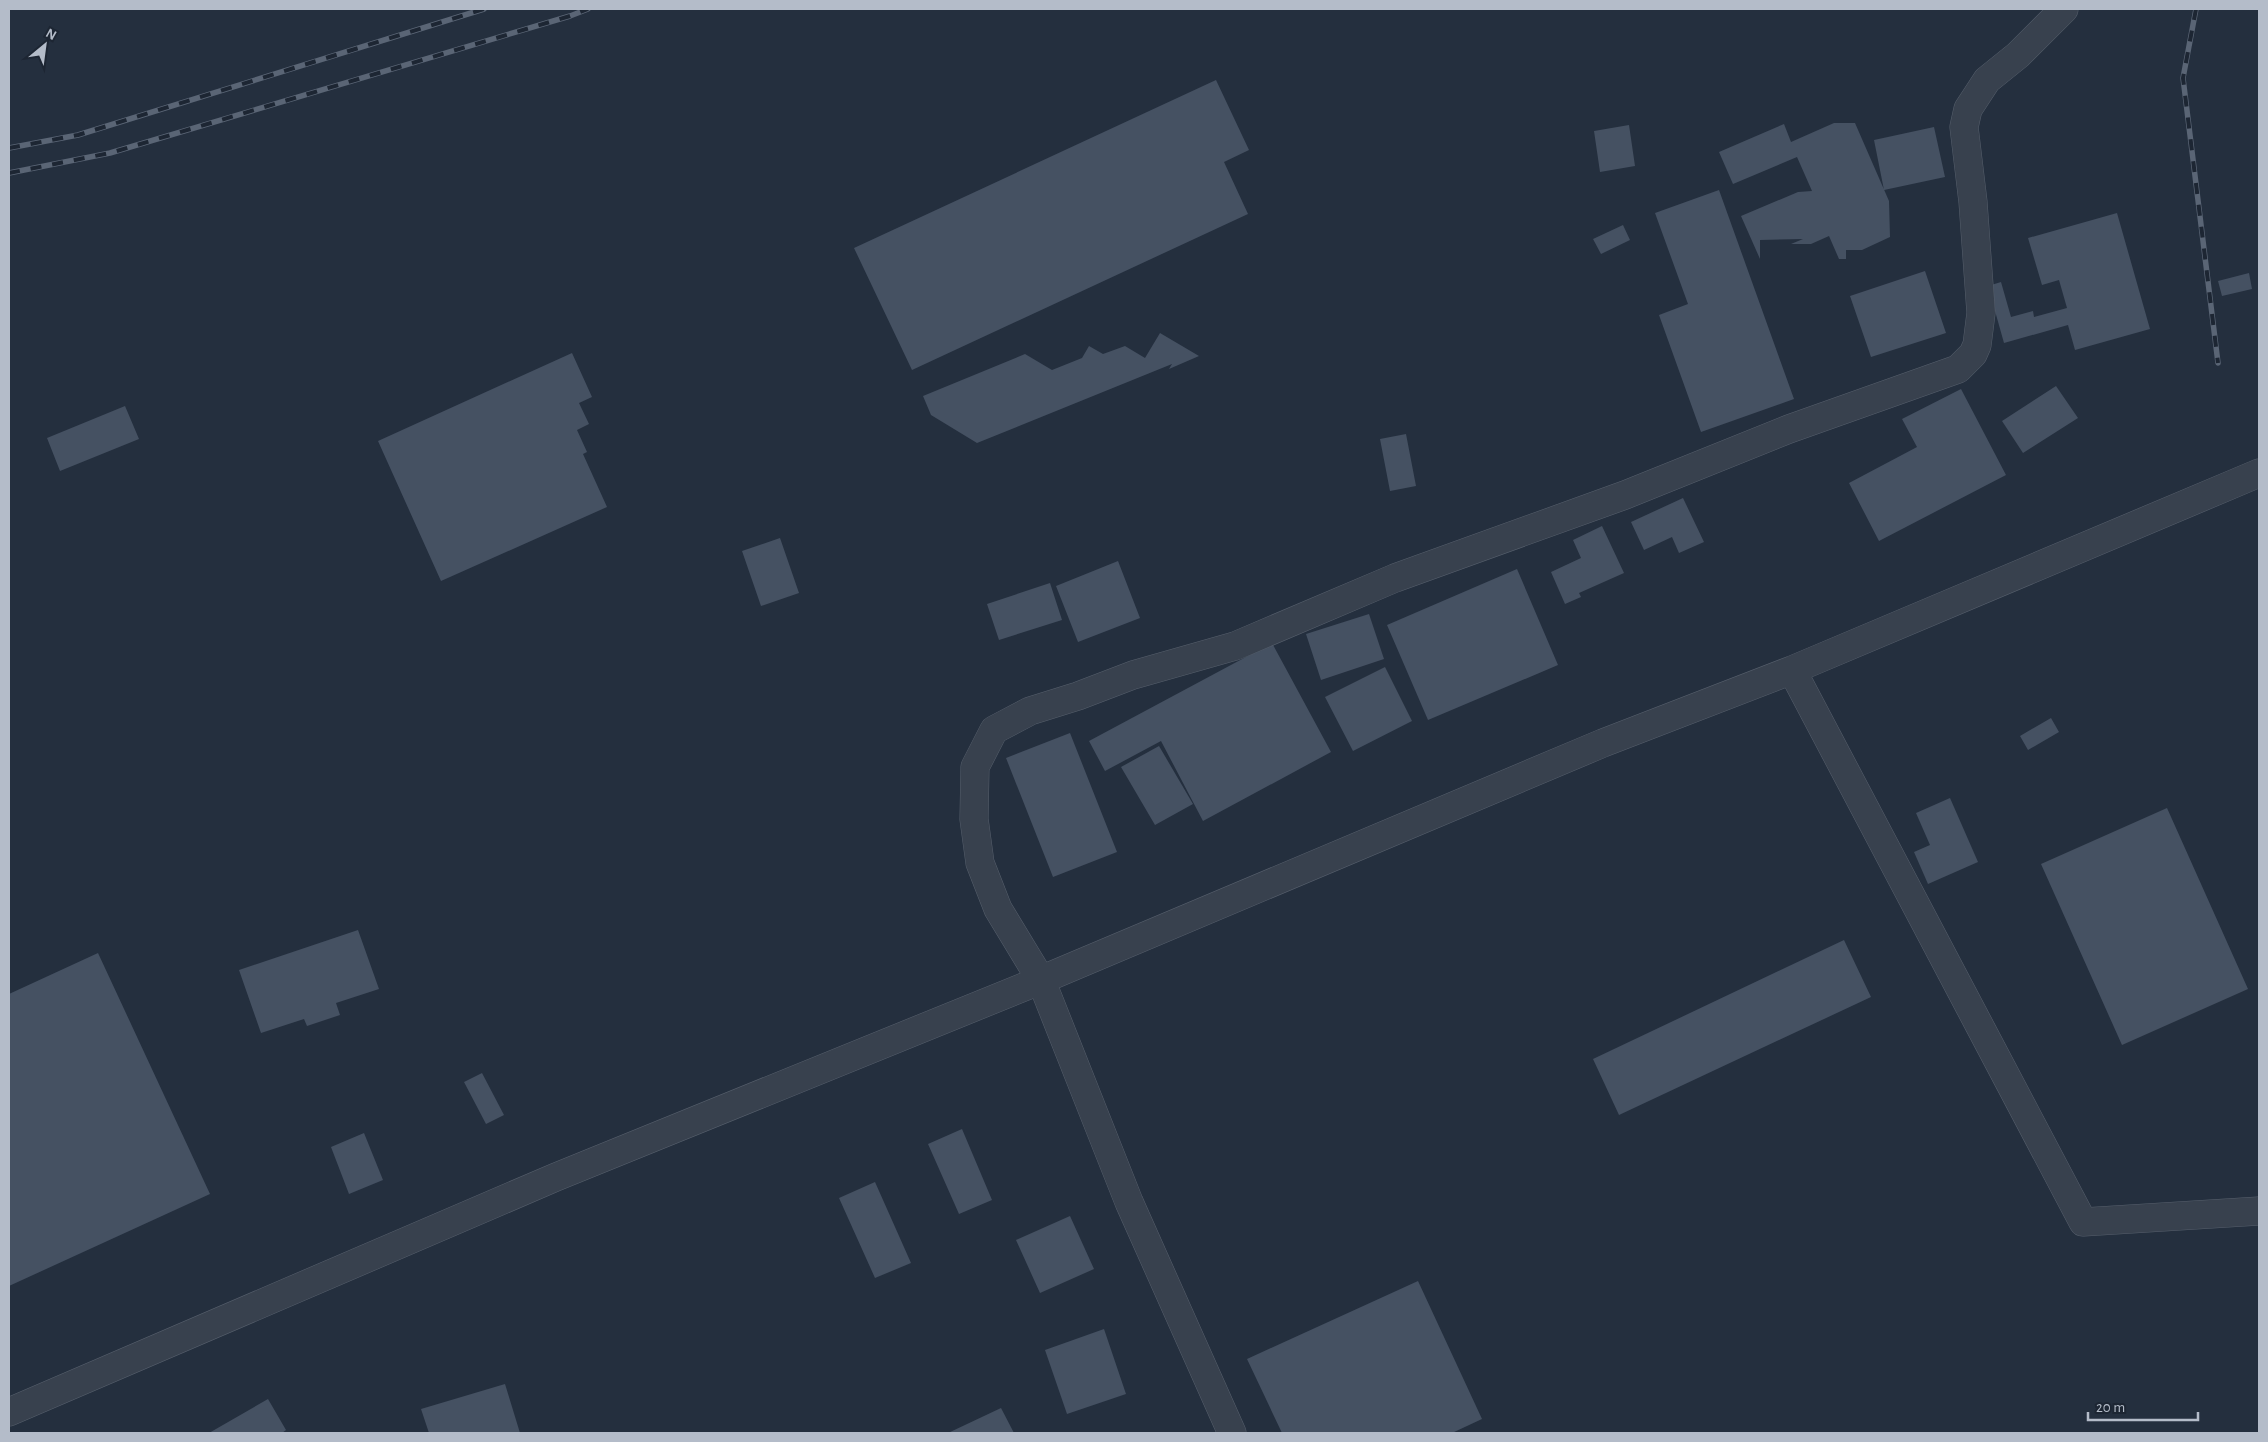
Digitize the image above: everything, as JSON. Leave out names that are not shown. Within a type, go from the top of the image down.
[{"type":"street","points":[[1232,1433],[1130,1202],[1041,980],[998,909],[980,863],[974,819],[975,767],[994,730],[1030,711],[1078,696],[1133,675],[1235,646],[1395,578],[1625,495],[1789,429],[1958,370],[1973,354],[1977,345],[1981,313],[1973,202],[1964,127],[1968,109],[1987,80],[2018,55],[2064,9]]},
{"type":"street","points":[[9,1412],[556,1177],[1041,980],[1594,747],[1792,670],[2259,473]]},
{"type":"street","points":[[1792,670],[2083,1222],[2259,1211]]},
{"type":"building","points":[[1216,80],[1249,150],[1224,162],[1248,214],[912,370],[854,248]]},
{"type":"building","points":[[1834,123],[1855,123],[1889,201],[1890,237],[1862,250],[1846,250],[1846,259],[1839,259],[1829,236],[1811,244],[1791,244],[1803,239],[1760,240],[1760,259],[1741,216],[1798,192],[1812,191],[1797,157],[1733,184],[1719,152],[1784,124],[1791,142]]},
{"type":"building","points":[[1629,125],[1635,166],[1600,172],[1594,131]]},
{"type":"building","points":[[1934,127],[1945,177],[1884,190],[1874,140]]},
{"type":"building","points":[[1719,190],[1794,399],[1701,432],[1659,315],[1688,304],[1655,213]]},
{"type":"building","points":[[2117,213],[2150,329],[2075,350],[2068,325],[2004,343],[1988,286],[2001,282],[2011,317],[2033,311],[2034,317],[2067,308],[2059,280],[2042,285],[2028,238]]},
{"type":"building","points":[[1623,225],[1630,240],[1601,254],[1593,239]]},
{"type":"building","points":[[1925,271],[1946,333],[1871,357],[1850,296]]},
{"type":"building","points":[[2249,273],[2252,289],[2222,296],[2218,281]]},
{"type":"building","points":[[1160,333],[1199,356],[1169,369],[1172,364],[977,443],[931,415],[923,396],[1025,354],[1052,370],[1082,358],[1089,346],[1103,354],[1125,346],[1145,358]]},
{"type":"building","points":[[572,353],[592,397],[579,403],[589,424],[577,430],[587,452],[583,454],[607,507],[441,581],[378,441]]},
{"type":"building","points":[[2056,386],[2078,418],[2023,453],[2002,421]]},
{"type":"building","points":[[1961,389],[2006,475],[1879,541],[1849,483],[1917,447],[1902,419]]},
{"type":"building","points":[[125,406],[139,439],[60,471],[47,438]]},
{"type":"building","points":[[1406,434],[1416,486],[1390,491],[1380,439]]},
{"type":"building","points":[[1683,498],[1704,542],[1679,553],[1672,537],[1644,550],[1631,522]]},
{"type":"building","points":[[1602,526],[1624,573],[1579,593],[1581,597],[1565,604],[1551,572],[1581,558],[1573,540]]},
{"type":"building","points":[[780,538],[799,593],[761,606],[742,551]]},
{"type":"building","points":[[1118,561],[1140,618],[1078,642],[1056,586]]},
{"type":"building","points":[[1517,569],[1558,665],[1428,720],[1387,625]]},
{"type":"building","points":[[1050,583],[1062,620],[999,640],[987,604]]},
{"type":"building","points":[[1369,614],[1384,659],[1321,680],[1306,634]]},
{"type":"building","points":[[1272,643],[1331,752],[1203,821],[1161,741],[1105,771],[1089,741]]},
{"type":"building","points":[[1385,667],[1412,721],[1353,751],[1325,697]]},
{"type":"building","points":[[2051,718],[2059,732],[2028,750],[2020,736]]},
{"type":"building","points":[[1070,733],[1117,852],[1053,877],[1006,758]]},
{"type":"building","points":[[1159,746],[1193,804],[1155,825],[1121,767]]},
{"type":"building","points":[[1950,798],[1978,862],[1928,884],[1914,852],[1930,845],[1916,813]]},
{"type":"building","points":[[2167,808],[2248,989],[2122,1045],[2041,864]]},
{"type":"building","points":[[358,930],[379,989],[336,1003],[340,1015],[307,1026],[304,1019],[261,1033],[239,970]]},
{"type":"building","points":[[1844,940],[1871,997],[1619,1115],[1593,1059]]},
{"type":"building","points":[[98,953],[210,1194],[9,1286],[9,994]]},
{"type":"building","points":[[482,1073],[504,1115],[486,1124],[464,1082]]},
{"type":"building","points":[[962,1129],[992,1200],[959,1214],[928,1144]]},
{"type":"building","points":[[364,1133],[383,1180],[349,1194],[331,1147]]},
{"type":"building","points":[[875,1182],[911,1263],[875,1278],[839,1198]]},
{"type":"building","points":[[1070,1216],[1094,1269],[1040,1293],[1016,1240]]},
{"type":"building","points":[[1418,1281],[1482,1419],[1452,1433],[1282,1433],[1247,1359]]},
{"type":"building","points":[[1104,1329],[1126,1394],[1067,1414],[1045,1350]]},
{"type":"building","points":[[505,1384],[520,1433],[429,1433],[421,1409]]},
{"type":"building","points":[[268,1399],[286,1430],[282,1433],[209,1433]]},
{"type":"building","points":[[1001,1408],[1014,1433],[948,1433]]},
{"type":"railway","points":[[9,148],[78,135],[484,9]]},
{"type":"railway","points":[[9,173],[110,153],[570,16],[588,9]]},
{"type":"railway","points":[[2196,9],[2183,78],[2218,363]]}]
